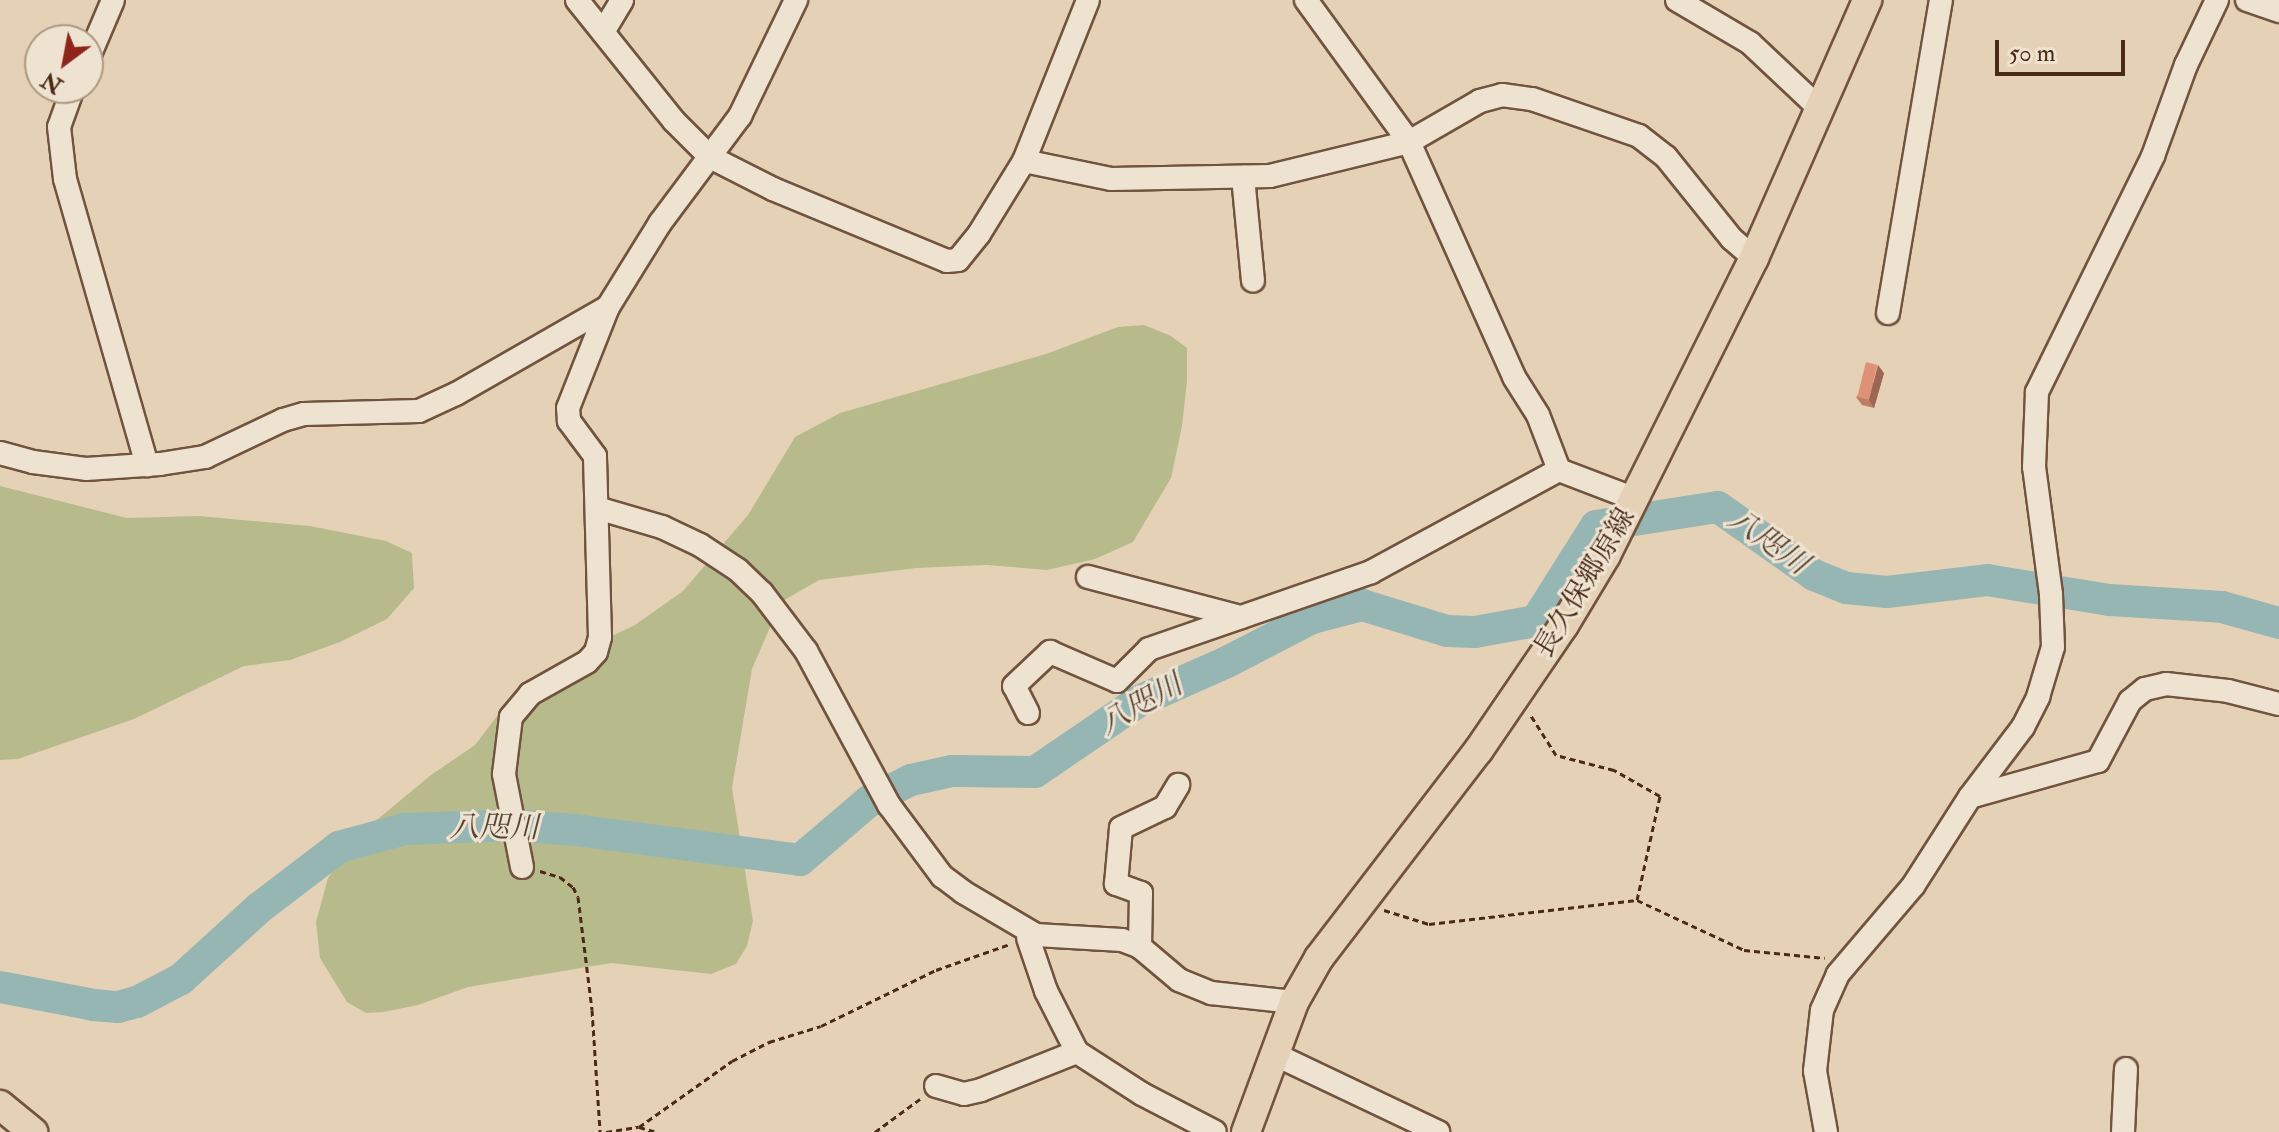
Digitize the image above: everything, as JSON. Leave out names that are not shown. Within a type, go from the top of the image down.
[{"type":"main road","name":"長久保郷原線","points":[[1246,1132],[1294,1002],[1319,958],[1478,751],[1585,590],[1635,499],[1754,258],[1867,0]]},
{"type":"main road","points":[[0,1105],[33,1132]]},
{"type":"street","points":[[103,24],[113,0]]},
{"type":"street","points":[[577,0],[674,121],[710,157],[773,189],[947,261],[958,260],[979,234],[1024,161],[1088,0]]},
{"type":"street","points":[[603,32],[622,0]]},
{"type":"street","points":[[522,867],[504,774],[511,717],[530,694],[587,662],[596,652],[600,637],[595,456],[569,421],[568,408],[608,307],[660,223],[740,116],[796,0]]},
{"type":"street","points":[[1306,0],[1409,142],[1514,377],[1538,415],[1559,470],[1635,499]]},
{"type":"street","points":[[1677,0],[1750,43],[1820,109]]},
{"type":"street","points":[[1888,313],[1941,0]]},
{"type":"street","points":[[1826,1132],[1815,1071],[1822,1010],[1838,974],[1913,886],[1970,797],[2023,727],[2038,697],[2053,647],[2051,594],[2034,467],[2037,392],[2153,156],[2186,65],[2217,0]]},
{"type":"street","points":[[2247,0],[2279,11]]},
{"type":"street","points":[[1024,161],[1111,179],[1270,176],[1409,142],[1480,101],[1502,95],[1532,99],[1639,136],[1666,157],[1732,239],[1754,258]]},
{"type":"street","points":[[67,104],[59,127],[65,179],[147,465]]},
{"type":"street","points":[[1243,177],[1253,281]]},
{"type":"street","points":[[0,453],[33,462],[86,469],[147,465],[205,457],[283,420],[304,414],[419,411],[456,394],[608,307]]},
{"type":"street","points":[[1028,713],[1014,686],[1050,652],[1117,681],[1149,649],[1371,572],[1559,470]]},
{"type":"street","points":[[597,508],[662,527],[700,545],[738,570],[762,593],[806,651],[889,805],[942,876],[996,913],[1036,935],[1122,940],[1140,947],[1179,980],[1211,993],[1294,1002]]},
{"type":"street","points":[[1088,577],[1241,617]]},
{"type":"street","points":[[1970,797],[2098,761],[2130,701],[2145,689],[2166,684],[2228,691],[2279,704]]},
{"type":"street","points":[[1140,947],[1141,893],[1116,884],[1121,828],[1165,807],[1178,785]]},
{"type":"street","points":[[1028,938],[1046,991],[1077,1052],[1142,1094],[1215,1132]]},
{"type":"street","points":[[936,1086],[964,1094],[981,1090],[1077,1052]]},
{"type":"street","points":[[1274,1054],[1438,1132]]},
{"type":"street","points":[[2123,1132],[2126,1069]]},
{"type":"path","points":[[1517,694],[1556,755],[1614,770],[1660,796],[1637,900]]},
{"type":"path","points":[[522,867],[560,877],[573,887],[578,897],[592,1010],[600,1132]]},
{"type":"path","points":[[1361,903],[1429,924],[1637,900],[1744,950],[1850,960]]},
{"type":"path","points":[[639,1130],[719,1069],[769,1042],[821,1026],[936,970],[1028,938]]},
{"type":"path","points":[[875,1132],[936,1086]]},
{"type":"path","points":[[606,1132],[657,1132]]},
{"type":"green space","points":[[1144,325],[1171,336],[1187,348],[1187,381],[1171,478],[1133,542],[1095,559],[1047,570],[987,565],[916,568],[819,580],[781,602],[752,669],[732,788],[753,921],[747,946],[736,964],[711,974],[611,963],[468,987],[418,1005],[383,1012],[366,1013],[347,1002],[320,958],[316,922],[328,878],[355,838],[431,775],[475,745],[513,695],[550,683],[597,643],[635,625],[683,591],[748,515],[795,437],[840,413],[1046,354],[1118,327]]},
{"type":"green space","points":[[0,486],[127,518],[199,516],[310,526],[386,541],[412,553],[414,588],[387,619],[340,642],[290,660],[244,666],[134,719],[18,759],[0,760]]},
{"type":"building","points":[[1866,362],[1878,365],[1869,400],[1857,397]]},
{"type":"waterway","name":"八咫川","points":[[0,987],[94,1005],[118,1007],[137,1002],[181,979],[259,908],[339,847],[405,829],[512,825],[576,830],[800,860],[869,801],[911,780],[952,771],[1035,772],[1139,701],[1227,662],[1312,618],[1362,605],[1447,631],[1475,632],[1536,621],[1596,526],[1718,507],[1814,575],[1847,588],[1887,592],[1987,580],[2109,600],[2222,607],[2279,623]]}]
